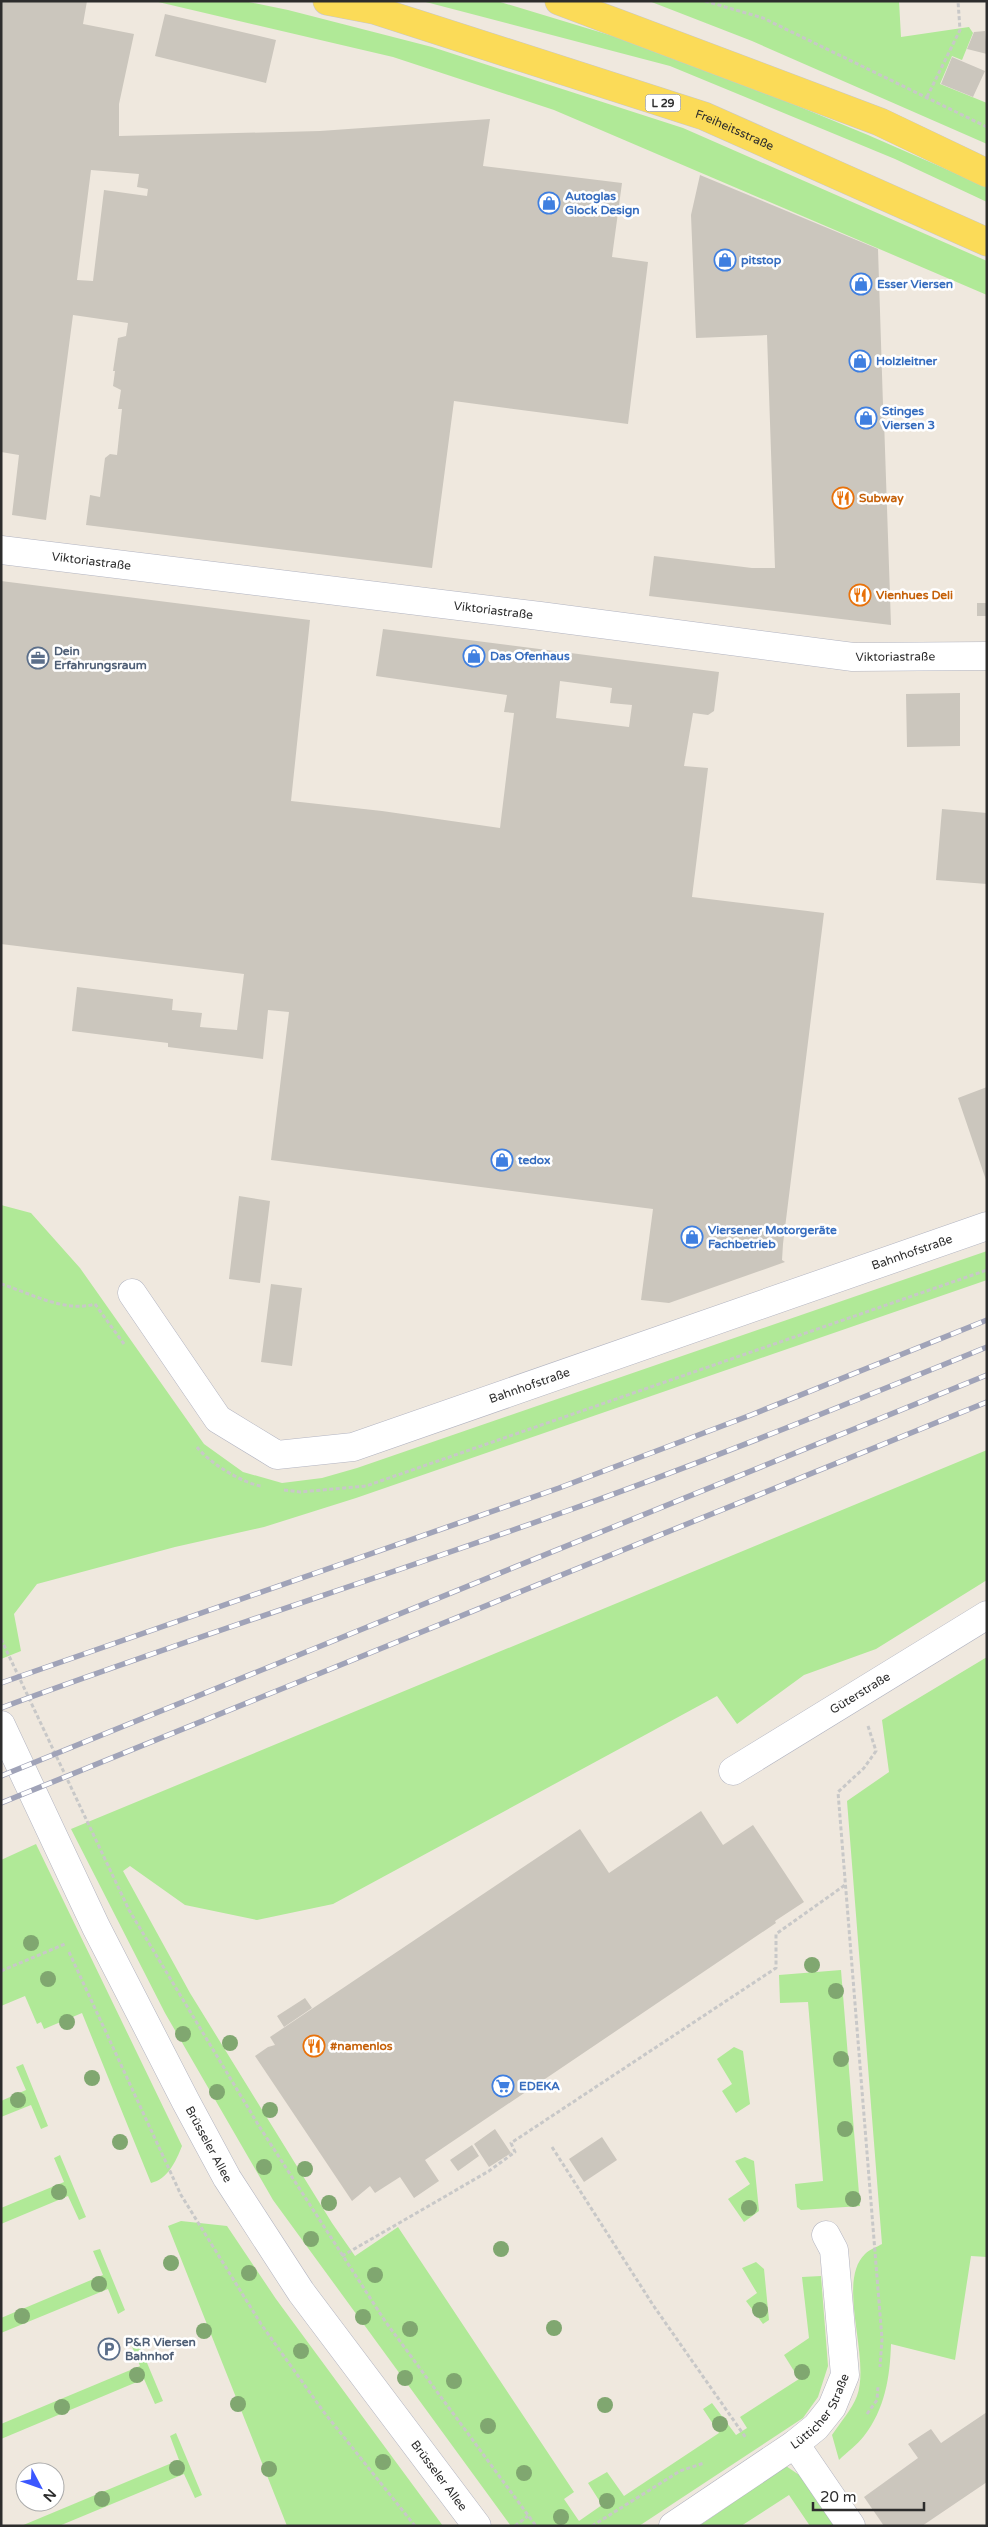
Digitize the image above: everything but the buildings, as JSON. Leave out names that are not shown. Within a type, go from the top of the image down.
[{"type":"main road","name":"Freiheitsstraße","points":[[327,1],[374,10],[704,116],[987,242]]},
{"type":"main road","points":[[559,1],[880,122],[987,173]]},
{"type":"street","name":"Viktoriastraße","points":[[1,550],[530,614],[853,657],[987,656]]},
{"type":"street","name":"Bahnhofstraße","points":[[132,1293],[218,1419],[277,1455],[353,1447],[987,1226]]},
{"type":"street","name":"Güterstraße","points":[[733,1771],[987,1615]]},
{"type":"street","name":"Brüsseler Allee","points":[[1,1725],[96,1927],[227,2178],[301,2292],[477,2526]]},
{"type":"street","name":"Lütticher Straße","points":[[673,2526],[795,2444],[816,2427],[832,2407],[845,2375],[834,2250],[826,2235]]},
{"type":"street","points":[[795,2444],[851,2526]]},
{"type":"path","points":[[705,1],[762,18],[987,127]]},
{"type":"path","points":[[927,97],[960,30],[958,1]]},
{"type":"path","points":[[1,1284],[56,1302],[82,1308],[132,1293]]},
{"type":"path","points":[[1,1639],[129,1910],[259,2126],[385,2320],[536,2526]]},
{"type":"path","points":[[857,1694],[876,1751],[864,1768],[838,1792],[882,2339],[879,2374]]},
{"type":"path","points":[[342,2256],[488,2171],[515,2152],[511,2143],[776,1968],[776,1934],[846,1884]]},
{"type":"path","points":[[1,1971],[65,1944]]},
{"type":"path","points":[[552,2147],[653,2305],[747,2439]]},
{"type":"path","points":[[863,2420],[877,2400],[879,2382]]},
{"type":"path","points":[[740,2444],[754,2434]]},
{"type":"path","points":[[592,2526],[680,2471],[709,2461]]},
{"type":"path","points":[[516,2526],[528,2516]]},
{"type":"green space","points":[[154,1],[244,1],[288,10],[432,47],[683,128],[987,261],[987,295],[554,110],[393,57]]},
{"type":"green space","points":[[422,1],[497,1],[672,54],[868,135],[987,187],[987,202],[895,159],[670,66]]},
{"type":"green space","points":[[649,1],[899,1],[901,37],[969,27],[973,33],[962,60],[952,56],[940,84],[987,103],[987,144],[752,41]]},
{"type":"green space","points":[[1,1205],[31,1213],[80,1268],[204,1444],[243,1472],[282,1483],[322,1478],[357,1468],[987,1251],[987,1280],[356,1498],[264,1527],[175,1547],[37,1584],[14,1614],[21,1651],[1,1659]]},
{"type":"green space","points":[[987,1450],[987,1580],[876,1649],[804,1675],[737,1724],[717,1696],[333,1904],[257,1920],[185,1905],[130,1866],[123,1871],[190,1993],[332,2223],[355,2256],[398,2227],[574,2492],[564,2499],[579,2521],[602,2505],[588,2483],[607,2472],[624,2496],[719,2433],[703,2409],[712,2403],[736,2435],[747,2428],[740,2417],[799,2379],[784,2355],[809,2338],[802,2277],[821,2276],[828,2366],[818,2397],[803,2418],[639,2526],[511,2526],[273,2200],[165,2013],[71,1829]]},
{"type":"green space","points":[[987,1657],[987,2257],[971,2256],[955,2360],[891,2344],[888,2380],[882,2404],[871,2426],[861,2439],[839,2460],[832,2435],[855,2401],[860,2380],[853,2283],[857,2267],[865,2254],[882,2244],[847,1801],[889,1772],[882,1720]]},
{"type":"green space","points":[[36,1844],[182,2146],[167,2173],[157,2181],[151,2183],[82,2013],[44,2029],[41,2022],[37,2024],[25,1996],[1,2006],[1,1860]]},
{"type":"green space","points":[[841,1970],[860,2206],[801,2210],[797,2207],[795,2184],[823,2181],[808,2002],[780,2003],[779,1975]]},
{"type":"green space","points":[[734,2047],[743,2051],[750,2104],[736,2113],[722,2091],[732,2084],[717,2059]]},
{"type":"green space","points":[[23,2064],[48,2126],[41,2129],[31,2105],[1,2117],[1,2101],[26,2090],[16,2067]]},
{"type":"green space","points":[[60,2155],[86,2217],[79,2220],[68,2196],[1,2224],[1,2208],[64,2182],[54,2158]]},
{"type":"green space","points":[[745,2157],[754,2161],[759,2211],[744,2222],[728,2199],[750,2184],[735,2161]]},
{"type":"green space","points":[[181,2221],[227,2226],[276,2299],[443,2526],[287,2526],[168,2226]]},
{"type":"green space","points":[[100,2249],[125,2310],[118,2314],[108,2289],[1,2333],[1,2318],[103,2275],[93,2251]]},
{"type":"green space","points":[[756,2262],[764,2269],[769,2320],[763,2324],[746,2301],[757,2293],[742,2268]]},
{"type":"green space","points":[[137,2339],[163,2401],[155,2404],[144,2379],[1,2439],[1,2424],[140,2366],[130,2342]]},
{"type":"green space","points":[[176,2433],[202,2495],[195,2498],[184,2474],[59,2526],[21,2526],[55,2512],[65,2512],[65,2508],[179,2460],[170,2436]]},
{"type":"green space","points":[[786,2466],[808,2481],[844,2526],[810,2526],[789,2495],[741,2526],[699,2526]]},
{"type":"railway","points":[[1,1683],[559,1488],[751,1415],[987,1320]]},
{"type":"railway","points":[[1,1708],[617,1493],[777,1432],[987,1347]]},
{"type":"railway","points":[[1,1776],[987,1375]]},
{"type":"railway","points":[[1,1803],[987,1402]]},
{"type":"place","name":"Autoglas Glock Design","points":[[549,203]]},
{"type":"place","name":"pitstop","points":[[725,260]]},
{"type":"place","name":"Esser Viersen","points":[[861,284]]},
{"type":"place","name":"Holzleitner","points":[[860,361]]},
{"type":"place","name":"Stinges Viersen 3","points":[[866,418]]},
{"type":"place","name":"Subway","points":[[843,498]]},
{"type":"place","name":"Vienhues Deli","points":[[860,595]]},
{"type":"place","name":"Das Ofenhaus","points":[[474,656]]},
{"type":"place","name":"Dein Erfahrungsraum","points":[[38,658]]},
{"type":"place","name":"tedox","points":[[502,1160]]},
{"type":"place","name":"Viersener Motorgeräte Fachbetrieb","points":[[692,1237]]},
{"type":"place","name":"#namenlos","points":[[314,2046]]},
{"type":"place","name":"EDEKA","points":[[503,2086]]},
{"type":"place","name":"P&R Viersen Bahnhof","points":[[109,2349]]}]
